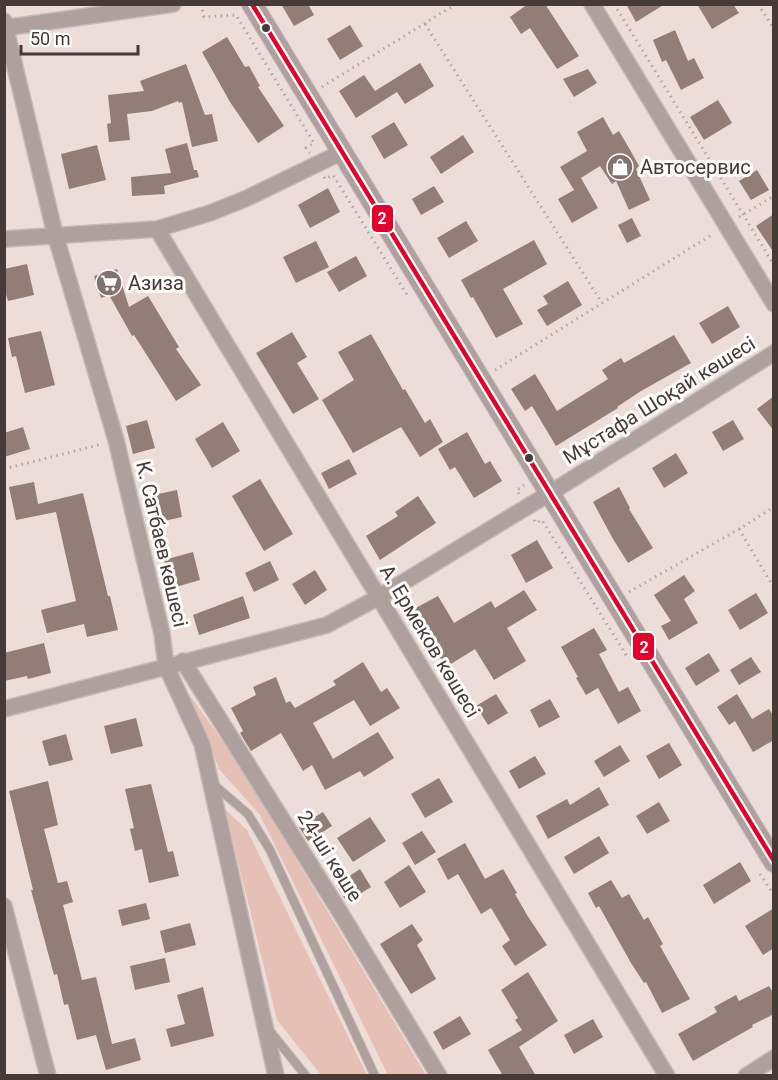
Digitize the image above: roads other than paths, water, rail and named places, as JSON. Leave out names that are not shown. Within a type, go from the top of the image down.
[{"type":"street","points":[[5,26],[173,4]]},
{"type":"street","points":[[252,4],[615,600],[764,864]]},
{"type":"street","points":[[592,4],[774,304]]},
{"type":"street","name":"К. Сатбаев көшесі","points":[[5,26],[55,234],[116,440],[162,634],[166,666],[202,744],[276,1076]]},
{"type":"street","points":[[4,239],[157,229],[210,213],[245,199],[342,152]]},
{"type":"street","name":"А. Ермеков көшесі","points":[[157,229],[667,1076]]},
{"type":"street","name":"Мұстафа Шоқай көшесі","points":[[4,709],[327,625],[379,597],[550,493],[774,353]]},
{"type":"street","name":"24-ші көше","points":[[183,661],[340,912],[439,1076]]},
{"type":"street","points":[[4,906],[48,1076]]},
{"type":"street","points":[[746,1076],[774,1058]]},
{"type":"lane","points":[[211,783],[248,814],[270,850],[375,1076]]},
{"type":"lane","points":[[265,1024],[306,1076]]},
{"type":"place","name":"Автосервис","points":[[620,167]]},
{"type":"place","name":"Азиза","points":[[109,283]]}]
